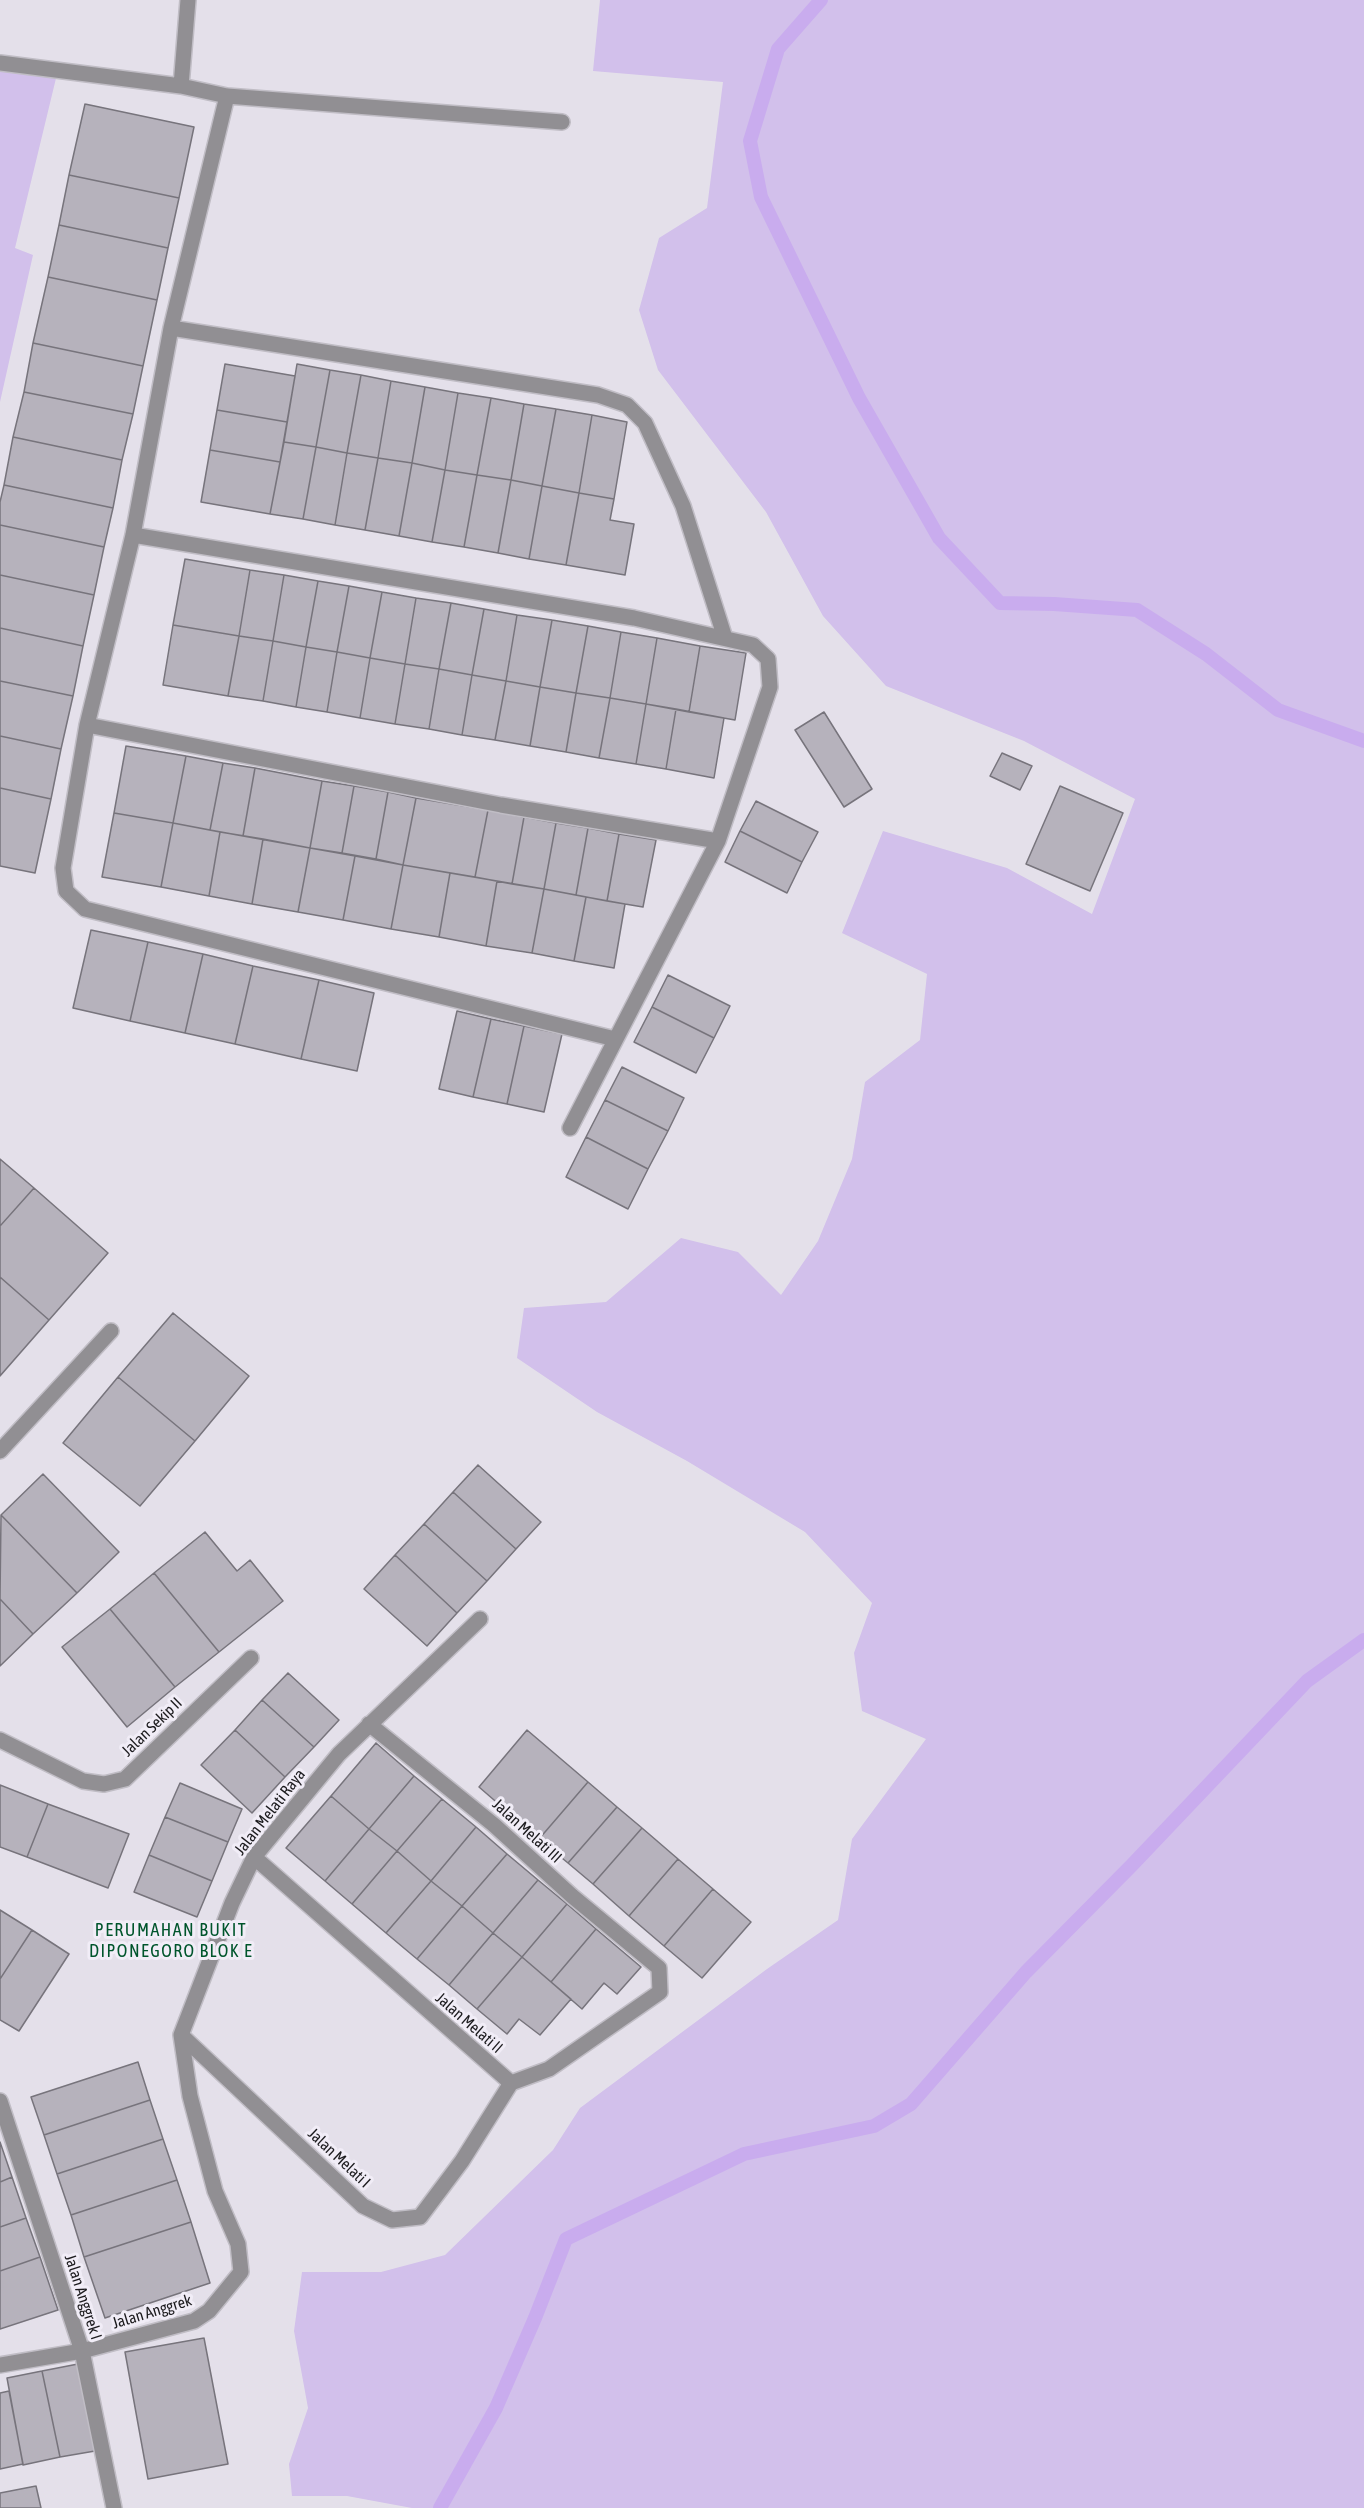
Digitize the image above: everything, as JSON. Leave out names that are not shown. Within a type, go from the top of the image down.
[{"type":"street","points":[[181,86],[188,0]]},
{"type":"street","points":[[0,63],[181,86],[226,96],[562,122]]},
{"type":"street","points":[[226,96],[171,327],[133,535],[87,725],[63,868],[66,891],[86,909],[615,1039]]},
{"type":"street","points":[[171,327],[598,394],[627,405],[645,423],[683,506],[725,638]]},
{"type":"street","points":[[133,535],[634,618],[753,645],[768,659],[770,687],[717,841],[570,1128]]},
{"type":"street","points":[[87,725],[501,805],[717,841]]},
{"type":"street","points":[[0,1451],[111,1331]]},
{"type":"street","name":"Jalan Melati Raya","points":[[209,2311],[241,2272],[238,2244],[215,2191],[190,2096],[181,2035],[232,1903],[254,1857],[339,1754],[480,1619]]},
{"type":"street","name":"Jalan Sekip II","points":[[0,1740],[83,1781],[104,1784],[125,1779],[250,1658]]},
{"type":"street","name":"Jalan Melati III","points":[[369,1724],[494,1825],[572,1896],[659,1968],[660,1992],[549,2069],[511,2083]]},
{"type":"street","name":"Jalan Melati II","points":[[254,1857],[511,2083]]},
{"type":"street","name":"Jalan Melati I","points":[[181,2035],[363,2206],[392,2220],[420,2217],[462,2161],[511,2083]]},
{"type":"street","name":"Jalan Anggrek I","points":[[0,2101],[82,2351],[114,2508]]},
{"type":"street","name":"Jalan Anggrek","points":[[0,2365],[82,2351],[194,2321],[209,2311]]},
{"type":"shaded area","points":[[600,0],[1364,0],[1364,2508],[412,2508],[347,2496],[292,2496],[289,2464],[308,2408],[294,2331],[302,2272],[381,2272],[445,2255],[553,2150],[580,2108],[767,1969],[838,1920],[852,1839],[926,1739],[862,1711],[854,1653],[872,1603],[805,1532],[687,1461],[597,1412],[517,1358],[524,1308],[606,1302],[681,1238],[738,1252],[781,1295],[818,1241],[852,1159],[865,1082],[920,1040],[927,974],[842,933],[883,831],[1007,868],[1092,914],[1135,799],[1024,741],[886,686],[823,616],[766,512],[658,370],[639,310],[659,238],[707,208],[723,82],[593,71]]},
{"type":"shaded area","points":[[0,66],[58,70],[15,248],[33,255],[0,402]]},
{"type":"building","points":[[85,104],[194,127],[179,198],[69,175]]},
{"type":"building","points":[[69,175],[179,198],[168,248],[59,225]]},
{"type":"building","points":[[59,225],[168,248],[157,300],[48,277]]},
{"type":"building","points":[[48,277],[157,300],[143,366],[33,343]]},
{"type":"building","points":[[33,343],[143,366],[133,414],[24,392]]},
{"type":"building","points":[[225,364],[295,376],[287,422],[217,410]]},
{"type":"building","points":[[297,364],[330,370],[316,447],[284,442]]},
{"type":"building","points":[[330,370],[361,375],[347,453],[316,447]]},
{"type":"building","points":[[361,375],[391,381],[378,458],[347,453]]},
{"type":"building","points":[[391,381],[425,387],[412,463],[378,458]]},
{"type":"building","points":[[425,387],[458,393],[445,470],[412,463]]},
{"type":"building","points":[[24,392],[133,414],[122,460],[13,437]]},
{"type":"building","points":[[458,393],[491,398],[477,475],[445,470]]},
{"type":"building","points":[[491,398],[524,404],[511,480],[477,475]]},
{"type":"building","points":[[524,404],[556,409],[542,486],[511,480]]},
{"type":"building","points":[[556,409],[592,415],[579,493],[542,486]]},
{"type":"building","points":[[217,410],[287,422],[280,462],[210,450]]},
{"type":"building","points":[[592,415],[627,422],[614,499],[579,493]]},
{"type":"building","points":[[13,437],[122,460],[113,508],[4,485]]},
{"type":"building","points":[[284,442],[316,447],[303,519],[270,514]]},
{"type":"building","points":[[316,447],[347,453],[335,525],[303,519]]},
{"type":"building","points":[[210,450],[280,462],[270,514],[201,502]]},
{"type":"building","points":[[347,453],[378,458],[365,530],[335,525]]},
{"type":"building","points":[[378,458],[412,463],[399,536],[365,530]]},
{"type":"building","points":[[412,463],[445,470],[432,542],[399,536]]},
{"type":"building","points":[[445,470],[477,475],[464,547],[432,542]]},
{"type":"building","points":[[477,475],[511,480],[498,553],[464,547]]},
{"type":"building","points":[[511,480],[542,486],[529,559],[498,553]]},
{"type":"building","points":[[4,485],[113,508],[104,547],[0,525],[0,502]]},
{"type":"building","points":[[542,486],[579,493],[566,565],[529,559]]},
{"type":"building","points":[[579,493],[614,499],[610,520],[634,524],[625,575],[566,565]]},
{"type":"building","points":[[0,525],[104,547],[94,595],[0,575]]},
{"type":"building","points":[[185,559],[250,570],[239,636],[173,625]]},
{"type":"building","points":[[250,570],[284,575],[273,641],[239,636]]},
{"type":"building","points":[[0,575],[94,595],[83,646],[0,628]]},
{"type":"building","points":[[284,575],[318,581],[306,647],[273,641]]},
{"type":"building","points":[[318,581],[349,586],[337,652],[306,647]]},
{"type":"building","points":[[349,586],[382,592],[370,658],[337,652]]},
{"type":"building","points":[[382,592],[416,598],[405,664],[370,658]]},
{"type":"building","points":[[416,598],[451,603],[439,669],[405,664]]},
{"type":"building","points":[[451,603],[484,609],[472,675],[439,669]]},
{"type":"building","points":[[484,609],[517,615],[506,681],[472,675]]},
{"type":"building","points":[[517,615],[552,620],[540,687],[506,681]]},
{"type":"building","points":[[552,620],[588,626],[576,693],[540,687]]},
{"type":"building","points":[[173,625],[239,636],[228,696],[163,685]]},
{"type":"building","points":[[588,626],[621,632],[610,698],[576,693]]},
{"type":"building","points":[[0,628],[83,646],[73,696],[0,681]]},
{"type":"building","points":[[621,632],[657,638],[646,704],[610,698]]},
{"type":"building","points":[[239,636],[273,641],[263,701],[228,696]]},
{"type":"building","points":[[657,638],[700,646],[689,712],[646,704]]},
{"type":"building","points":[[273,641],[306,647],[296,707],[263,701]]},
{"type":"building","points":[[700,646],[746,653],[735,720],[689,712]]},
{"type":"building","points":[[306,647],[337,652],[327,712],[296,707]]},
{"type":"building","points":[[337,652],[370,658],[360,718],[327,712]]},
{"type":"building","points":[[370,658],[405,664],[395,724],[360,718]]},
{"type":"building","points":[[405,664],[439,669],[429,729],[395,724]]},
{"type":"building","points":[[439,669],[472,675],[462,735],[429,729]]},
{"type":"building","points":[[472,675],[506,681],[495,740],[462,735]]},
{"type":"building","points":[[0,681],[73,696],[61,749],[0,736]]},
{"type":"building","points":[[506,681],[540,687],[530,746],[495,740]]},
{"type":"building","points":[[540,687],[576,693],[566,752],[530,746]]},
{"type":"building","points":[[576,693],[610,698],[599,758],[566,752]]},
{"type":"building","points":[[610,698],[646,704],[636,764],[599,758]]},
{"type":"building","points":[[646,704],[676,709],[666,769],[636,764]]},
{"type":"building","points":[[676,709],[724,718],[714,778],[666,769]]},
{"type":"building","points":[[824,712],[872,789],[844,807],[795,730]]},
{"type":"building","points":[[0,736],[61,749],[51,799],[0,788]]},
{"type":"building","points":[[126,746],[186,756],[173,823],[114,813]]},
{"type":"building","points":[[1002,753],[1032,766],[1020,790],[990,776]]},
{"type":"building","points":[[186,756],[223,763],[210,830],[173,823]]},
{"type":"building","points":[[223,763],[255,768],[243,836],[210,830]]},
{"type":"building","points":[[255,768],[322,781],[310,848],[243,836]]},
{"type":"building","points":[[322,781],[354,786],[342,853],[310,848]]},
{"type":"building","points":[[354,786],[388,792],[376,859],[342,853]]},
{"type":"building","points":[[1060,786],[1123,813],[1090,891],[1026,864]]},
{"type":"building","points":[[0,788],[51,799],[35,873],[0,866]]},
{"type":"building","points":[[388,792],[416,798],[403,865],[376,859]]},
{"type":"building","points":[[416,798],[488,810],[475,877],[403,865]]},
{"type":"building","points":[[756,801],[818,832],[802,862],[740,831]]},
{"type":"building","points":[[488,810],[524,817],[512,884],[475,877]]},
{"type":"building","points":[[114,813],[173,823],[161,887],[102,877]]},
{"type":"building","points":[[524,817],[556,823],[544,889],[512,884]]},
{"type":"building","points":[[173,823],[220,832],[209,896],[161,887]]},
{"type":"building","points":[[556,823],[588,828],[576,895],[544,889]]},
{"type":"building","points":[[588,828],[619,834],[607,901],[576,895]]},
{"type":"building","points":[[740,831],[802,862],[787,893],[725,862]]},
{"type":"building","points":[[220,832],[263,839],[252,904],[209,896]]},
{"type":"building","points":[[619,834],[656,840],[643,907],[607,901]]},
{"type":"building","points":[[263,839],[310,848],[298,912],[252,904]]},
{"type":"building","points":[[310,848],[355,856],[343,920],[298,912]]},
{"type":"building","points":[[355,856],[403,865],[391,929],[343,920]]},
{"type":"building","points":[[403,865],[450,873],[439,937],[391,929]]},
{"type":"building","points":[[450,873],[497,881],[486,946],[439,937]]},
{"type":"building","points":[[497,881],[544,889],[532,953],[486,946]]},
{"type":"building","points":[[544,889],[586,897],[574,961],[532,953]]},
{"type":"building","points":[[586,897],[625,904],[614,968],[574,961]]},
{"type":"building","points":[[91,930],[148,942],[130,1021],[73,1008]]},
{"type":"building","points":[[148,942],[203,954],[185,1033],[130,1021]]},
{"type":"building","points":[[203,954],[253,966],[235,1044],[185,1033]]},
{"type":"building","points":[[253,966],[319,980],[301,1059],[235,1044]]},
{"type":"building","points":[[668,975],[730,1006],[714,1038],[652,1007]]},
{"type":"building","points":[[319,980],[374,993],[357,1071],[301,1059]]},
{"type":"building","points":[[652,1007],[714,1038],[696,1073],[634,1042]]},
{"type":"building","points":[[457,1011],[491,1019],[473,1097],[439,1089]]},
{"type":"building","points":[[491,1019],[524,1026],[507,1104],[473,1097]]},
{"type":"building","points":[[524,1026],[562,1034],[544,1112],[507,1104]]},
{"type":"building","points":[[622,1067],[684,1098],[668,1131],[605,1100]]},
{"type":"building","points":[[605,1100],[668,1131],[648,1169],[586,1137]]},
{"type":"building","points":[[586,1137],[648,1169],[628,1209],[566,1177]]},
{"type":"building","points":[[0,1159],[34,1188],[0,1226]]},
{"type":"building","points":[[34,1188],[108,1253],[49,1320],[0,1277],[0,1226]]},
{"type":"building","points":[[0,1277],[49,1320],[0,1376]]},
{"type":"building","points":[[173,1313],[249,1376],[195,1441],[118,1377]]},
{"type":"building","points":[[118,1377],[195,1441],[140,1506],[63,1443]]},
{"type":"building","points":[[478,1465],[541,1522],[516,1549],[453,1492]]},
{"type":"building","points":[[43,1474],[119,1552],[77,1593],[1,1515]]},
{"type":"building","points":[[453,1492],[516,1549],[487,1581],[424,1524]]},
{"type":"building","points":[[1,1515],[77,1593],[33,1634],[0,1599]]},
{"type":"building","points":[[424,1524],[487,1581],[457,1613],[395,1555]]},
{"type":"building","points":[[205,1532],[237,1571],[250,1560],[283,1601],[219,1652],[154,1573]]},
{"type":"building","points":[[395,1555],[457,1613],[427,1646],[364,1589]]},
{"type":"building","points":[[154,1573],[219,1652],[175,1687],[110,1609]]},
{"type":"building","points":[[0,1599],[33,1634],[0,1666]]},
{"type":"building","points":[[110,1609],[175,1687],[127,1727],[62,1647]]},
{"type":"building","points":[[288,1673],[339,1720],[314,1747],[262,1700]]},
{"type":"building","points":[[262,1700],[314,1747],[285,1777],[235,1730]]},
{"type":"building","points":[[235,1730],[285,1777],[252,1813],[201,1765]]},
{"type":"building","points":[[527,1730],[588,1782],[539,1839],[479,1787]]},
{"type":"building","points":[[376,1743],[414,1776],[369,1829],[331,1796]]},
{"type":"building","points":[[414,1776],[442,1799],[397,1851],[369,1829]]},
{"type":"building","points":[[588,1782],[617,1807],[568,1863],[539,1839]]},
{"type":"building","points":[[180,1783],[242,1809],[228,1842],[165,1817]]},
{"type":"building","points":[[0,1785],[48,1804],[27,1857],[0,1847]]},
{"type":"building","points":[[331,1796],[369,1829],[325,1881],[286,1848]]},
{"type":"building","points":[[442,1799],[476,1827],[431,1881],[397,1851]]},
{"type":"building","points":[[48,1804],[129,1834],[108,1888],[27,1857]]},
{"type":"building","points":[[617,1807],[642,1828],[593,1884],[568,1863]]},
{"type":"building","points":[[165,1817],[228,1842],[212,1881],[149,1855]]},
{"type":"building","points":[[476,1827],[507,1854],[462,1906],[431,1881]]},
{"type":"building","points":[[642,1828],[678,1859],[629,1916],[593,1884]]},
{"type":"building","points":[[369,1829],[397,1851],[352,1904],[325,1881]]},
{"type":"building","points":[[397,1851],[431,1881],[386,1933],[352,1904]]},
{"type":"building","points":[[507,1854],[538,1880],[493,1933],[462,1906]]},
{"type":"building","points":[[149,1855],[212,1881],[197,1917],[134,1892]]},
{"type":"building","points":[[678,1859],[713,1889],[664,1946],[629,1916]]},
{"type":"building","points":[[538,1880],[567,1904],[522,1957],[493,1933]]},
{"type":"building","points":[[431,1881],[462,1906],[417,1959],[386,1933]]},
{"type":"building","points":[[713,1889],[751,1922],[702,1978],[664,1946]]},
{"type":"building","points":[[567,1904],[596,1929],[551,1982],[522,1957]]},
{"type":"building","points":[[462,1906],[493,1933],[449,1985],[417,1959]]},
{"type":"building","points":[[0,1910],[32,1930],[0,1979]]},
{"type":"building","points":[[596,1929],[641,1967],[617,1994],[604,1983],[582,2009],[551,1982]]},
{"type":"building","points":[[32,1930],[69,1954],[19,2031],[0,2020],[0,1979]]},
{"type":"building","points":[[493,1933],[522,1957],[477,2009],[449,1985]]},
{"type":"building","points":[[522,1957],[571,1999],[540,2035],[519,2019],[507,2034],[477,2009]]},
{"type":"building","points":[[138,2062],[150,2100],[44,2135],[31,2097]]},
{"type":"building","points":[[150,2100],[163,2139],[57,2174],[44,2135]]},
{"type":"building","points":[[163,2139],[177,2180],[71,2215],[57,2174]]},
{"type":"building","points":[[0,2142],[12,2177],[0,2182]]},
{"type":"building","points":[[12,2177],[26,2218],[0,2227],[0,2182]]},
{"type":"building","points":[[177,2180],[191,2222],[84,2257],[71,2215]]},
{"type":"building","points":[[26,2218],[40,2257],[0,2271],[0,2227]]},
{"type":"building","points":[[191,2222],[210,2283],[105,2318],[84,2257]]},
{"type":"building","points":[[40,2257],[58,2310],[0,2329],[0,2271]]},
{"type":"building","points":[[204,2338],[228,2464],[148,2479],[125,2352]]},
{"type":"building","points":[[78,2364],[95,2451],[60,2457],[42,2371]]},
{"type":"building","points":[[42,2371],[60,2457],[23,2465],[7,2378]]},
{"type":"building","points":[[9,2391],[23,2464],[0,2469],[0,2393]]},
{"type":"building","points":[[36,2486],[41,2508],[0,2508],[0,2493]]},
{"type":"waterway","points":[[821,0],[778,49],[750,141],[761,197],[859,398],[939,538],[1000,603],[1137,610],[1206,654],[1278,710],[1364,741]]},
{"type":"waterway","points":[[440,2508],[496,2408],[566,2239],[744,2154],[874,2126],[911,2104],[1026,1972],[1132,1865],[1307,1681],[1364,1640]]},
{"type":"district","name":"PERUMAHAN BUKIT DIPONEGORO BLOK E","points":[[171,1940]]}]
